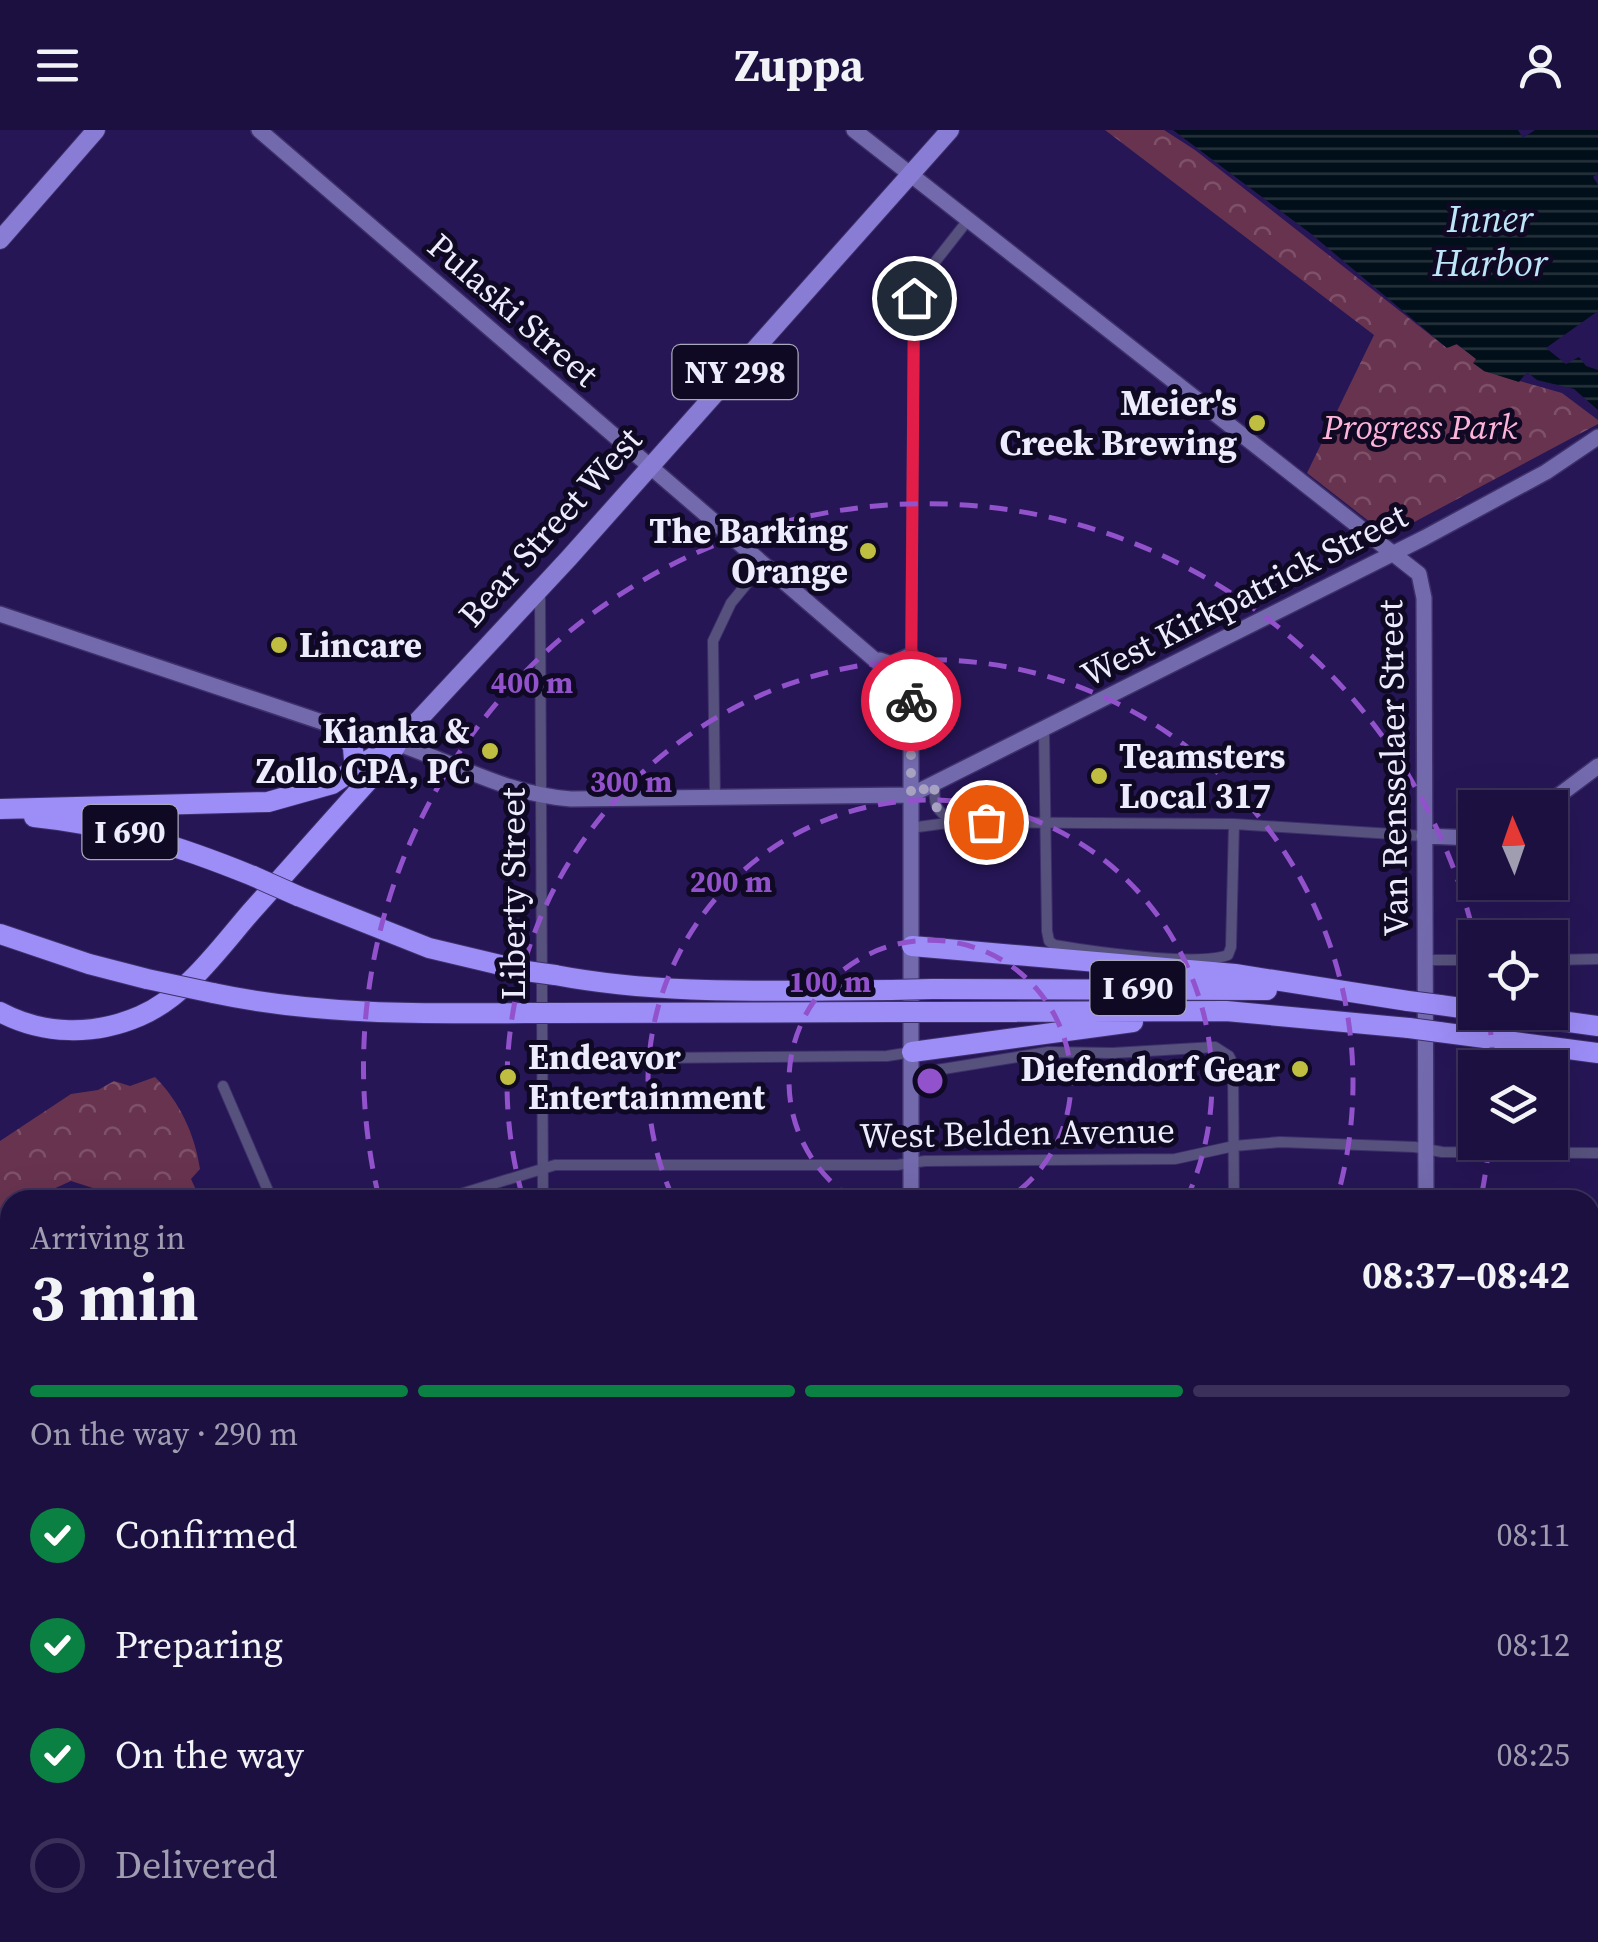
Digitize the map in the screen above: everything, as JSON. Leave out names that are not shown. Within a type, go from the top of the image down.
[{"type":"highway","points":[[346,730],[355,771]]},
{"type":"highway","points":[[0,812],[268,802],[317,790],[397,743]]},
{"type":"highway","points":[[0,1012],[42,1028],[71,1030],[102,1028],[152,1010],[202,967],[388,760],[397,743]]},
{"type":"highway","name":"I 690","points":[[0,812],[151,837],[428,948],[526,971],[607,984],[682,990],[1204,988],[1344,993],[1458,1008]]},
{"type":"highway","name":"I 690","points":[[0,934],[88,964],[213,994],[382,1014],[1226,1011],[1409,1028],[1598,1054]]},
{"type":"highway","points":[[912,946],[1235,974],[1344,993]]},
{"type":"highway","points":[[912,1052],[1155,1020],[1260,1014]]},
{"type":"highway","points":[[1568,1022],[1598,1026]]},
{"type":"main road","points":[[0,240],[96,130]]},
{"type":"main road","name":"Bear Street West","points":[[397,743],[540,589],[950,130]]},
{"type":"street","name":"Pulaski Street","points":[[259,130],[911,691]]},
{"type":"street","name":"Van Rensselaer Street","points":[[854,130],[1415,568],[1424,598],[1426,1190]]},
{"type":"street","points":[[911,1190],[914,298],[924,276],[968,220]]},
{"type":"street","name":"West Kirkpatrick Street","points":[[911,795],[1393,553],[1546,472],[1598,437]]},
{"type":"street","points":[[715,798],[713,641],[731,603],[763,564]]},
{"type":"street","name":"Liberty Street","points":[[540,589],[543,1190]]},
{"type":"street","points":[[0,614],[346,730],[397,743],[434,760],[540,796],[571,800],[911,795]]},
{"type":"street","points":[[876,659],[892,664],[911,656]]},
{"type":"street","points":[[1044,730],[1047,931],[1054,945],[1174,957],[1228,955],[1234,824]]},
{"type":"street","points":[[1566,790],[1598,766]]},
{"type":"street","points":[[935,784],[935,806],[940,814],[955,822]]},
{"type":"street","points":[[910,828],[955,822],[1234,824],[1458,837]]},
{"type":"street","points":[[1568,959],[1598,958]]},
{"type":"street","points":[[1425,960],[1458,960]]},
{"type":"street","points":[[912,1074],[1034,1053],[1218,1048],[1233,1064],[1234,1190]]},
{"type":"street","points":[[542,1059],[887,1056],[912,1052]]},
{"type":"street","points":[[223,1086],[268,1190]]},
{"type":"street","name":"West Belden Avenue","points":[[474,1190],[543,1169],[576,1164],[1176,1159],[1234,1146],[1280,1142],[1442,1152],[1598,1153]]},
{"type":"green space","name":"Progress Park","points":[[1105,130],[1164,130],[1195,150],[1447,348],[1456,344],[1477,359],[1484,371],[1562,393],[1598,420],[1598,424],[1388,536],[1307,473],[1374,335]]},
{"type":"green space","points":[[155,1077],[172,1097],[194,1144],[200,1169],[191,1179],[196,1190],[97,1190],[71,1181],[51,1190],[0,1190],[0,1141],[71,1094],[98,1090],[114,1081],[130,1086]]},
{"type":"water","name":"Inner Harbor","points":[[1173,130],[1518,130],[1523,138],[1535,130],[1598,130],[1598,173],[1593,177],[1598,185],[1598,311],[1546,348],[1566,364],[1579,357],[1586,366],[1598,370],[1598,410],[1574,389],[1537,380],[1527,372],[1519,382],[1484,371],[1457,344],[1447,348],[1310,233]]},
{"type":"way so far","points":[[911,701],[911,795],[935,784],[933,800],[940,814],[955,822],[986,822]]},
{"type":"place","name":"Meier's Creek Brewing","points":[[1257,423]]},
{"type":"place","name":"The Barking Orange","points":[[868,551]]},
{"type":"place","name":"Lincare","points":[[279,645]]},
{"type":"place","name":"Kianka & Zollo CPA, PC","points":[[490,751]]},
{"type":"place","name":"Teamsters Local 317","points":[[1099,776]]},
{"type":"place","name":"Diefendorf Gear","points":[[1300,1069]]},
{"type":"place","name":"Endeavor Entertainment","points":[[508,1077]]},
{"type":"route","points":[[911,701],[914,298]]}]
